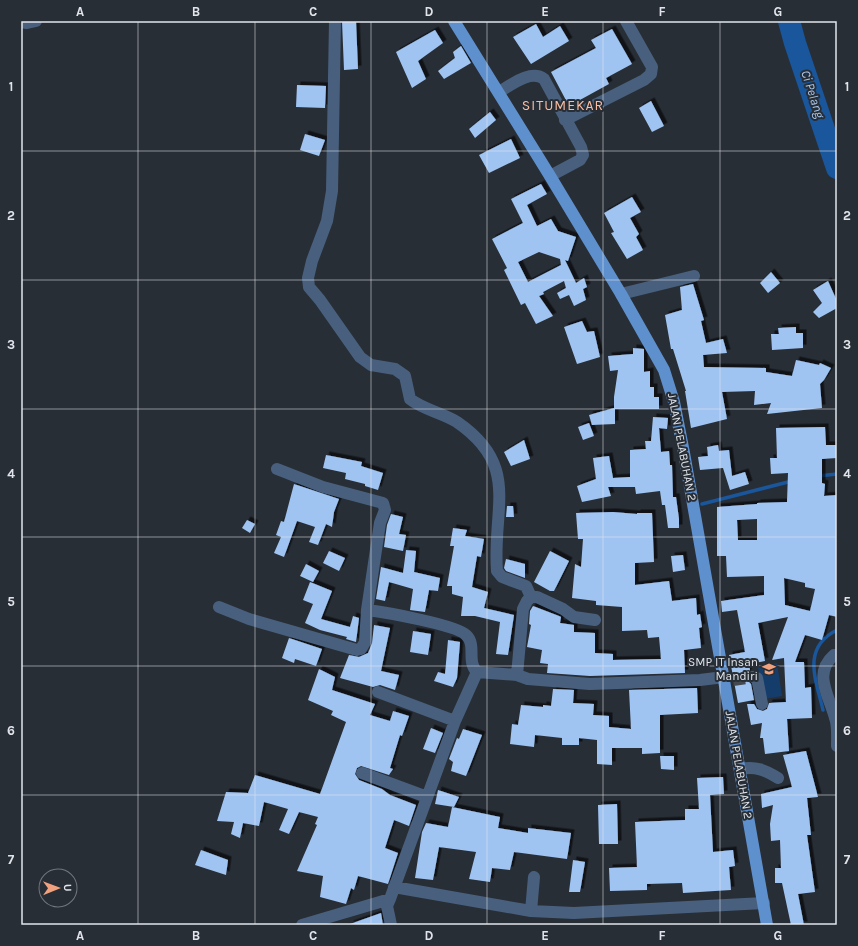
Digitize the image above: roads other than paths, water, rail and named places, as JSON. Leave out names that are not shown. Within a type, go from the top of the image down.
[{"type":"main road","name":"JALAN PELABUHAN 2","points":[[458,22],[621,294],[669,382],[727,680],[740,769],[767,925]]},
{"type":"street","points":[[21,22],[28,23],[36,21]]},
{"type":"street","points":[[335,21],[332,191],[327,221],[309,274],[309,287],[320,300],[360,357],[367,362],[395,369],[401,373],[406,380],[410,399],[455,421],[476,437],[488,450],[496,471],[501,491],[497,571],[502,577],[526,586],[531,597]]},
{"type":"street","points":[[565,120],[644,80],[651,74],[652,68],[626,21]]},
{"type":"street","points":[[499,92],[532,75],[538,75],[544,79],[581,147],[583,156],[580,160],[550,176]]},
{"type":"street","points":[[621,294],[694,276]]},
{"type":"street","points":[[219,607],[249,619],[357,650],[361,649],[365,642],[367,610],[380,523],[385,510],[384,505],[379,502],[323,487],[277,469]]},
{"type":"street","points":[[516,675],[523,609],[531,597],[537,597],[563,609],[574,617],[595,620]]},
{"type":"street","points":[[367,610],[403,616],[455,629],[466,634],[471,643],[471,660],[473,668],[477,672],[516,675],[528,679],[590,684],[727,680]]},
{"type":"street","points":[[834,655],[826,661],[824,666],[824,680],[826,694],[836,718],[837,746]]},
{"type":"street","points":[[391,925],[387,906],[427,796],[444,756],[455,721],[477,672]]},
{"type":"street","points":[[753,677],[757,678],[762,704]]},
{"type":"street","points":[[378,692],[455,721]]},
{"type":"street","points":[[740,769],[749,767],[763,769],[778,778]]},
{"type":"street","points":[[362,774],[427,796]]},
{"type":"street","points":[[531,911],[534,877]]},
{"type":"street","points":[[394,887],[531,911],[574,913],[764,903]]},
{"type":"street","points":[[302,925],[390,899]]},
{"type":"waterway","name":"Ci Pelang","points":[[789,21],[837,168]]},
{"type":"waterway","points":[[818,476],[837,474]]},
{"type":"waterway","points":[[702,504],[792,481]]},
{"type":"waterway","points":[[823,710],[815,676],[815,655],[819,646],[826,637],[837,630]]},
{"type":"tunnel","points":[[733,680],[753,677]]},
{"type":"place","name":"SMP IT Insan Mandiri","points":[[769,669]]},
{"type":"district","name":"SITUMEKAR","points":[[563,105]]}]
